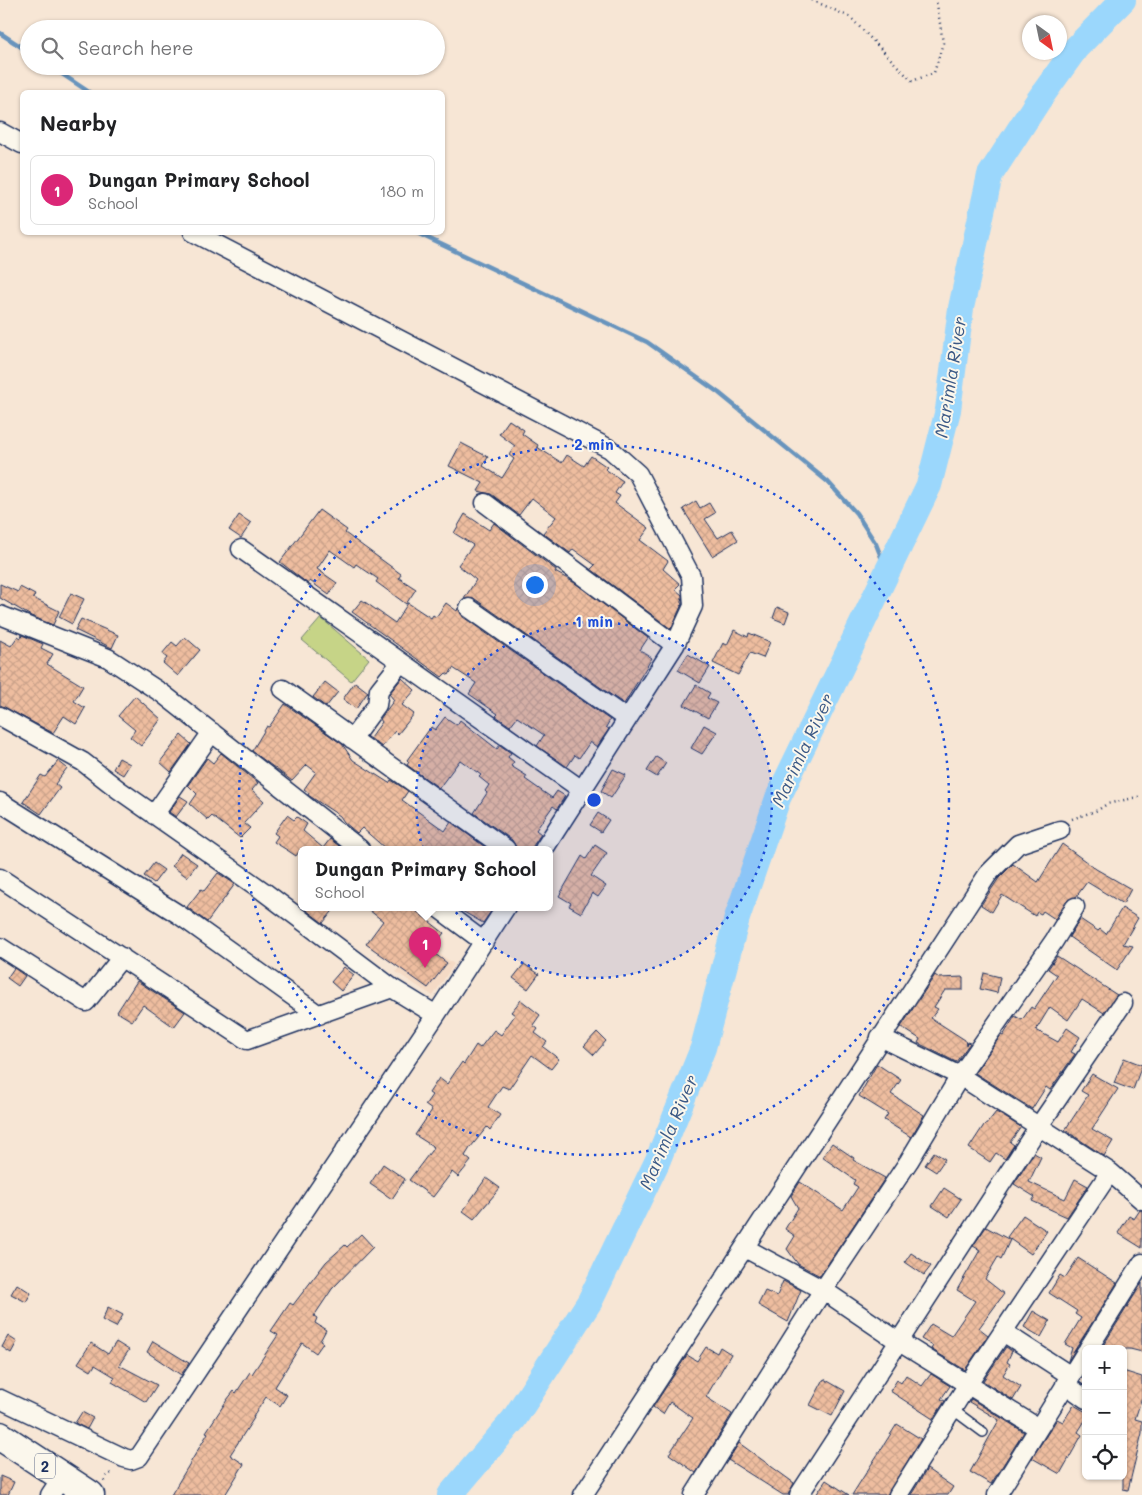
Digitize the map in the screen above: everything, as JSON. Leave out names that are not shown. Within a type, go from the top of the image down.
[{"type":"highway","name":"2","points":[[0,1436],[56,1486],[90,1495]]},
{"type":"street","points":[[0,132],[20,143]]},
{"type":"street","points":[[199,235],[610,449],[638,474],[691,576],[693,606],[675,645],[546,846]]},
{"type":"street","points":[[485,503],[675,645]]},
{"type":"street","points":[[241,548],[582,790]]},
{"type":"street","points":[[469,608],[627,719]]},
{"type":"street","points":[[0,615],[108,658],[163,694],[356,846]]},
{"type":"street","points":[[352,738],[376,708],[379,690],[402,662]]},
{"type":"street","points":[[283,689],[502,846]]},
{"type":"street","points":[[0,716],[83,762],[154,815],[263,891],[392,988],[436,1015]]},
{"type":"street","points":[[154,815],[212,732]]},
{"type":"street","points":[[0,802],[178,914],[319,1015]]},
{"type":"street","points":[[583,1495],[988,874],[1018,844],[1060,830]]},
{"type":"street","points":[[0,878],[247,1040],[392,988]]},
{"type":"street","points":[[694,1495],[823,1290],[909,1161],[960,1076],[1054,941],[1075,907]]},
{"type":"street","points":[[442,911],[484,942]]},
{"type":"street","points":[[0,1399],[124,1458],[131,1460],[138,1457],[436,1015],[503,911]]},
{"type":"street","points":[[0,947],[86,1002],[122,957]]},
{"type":"street","points":[[799,1495],[1039,1126],[1123,1003]]},
{"type":"street","points":[[880,1037],[960,1076],[1110,1172],[1142,1200]]},
{"type":"street","points":[[898,1495],[968,1384],[1110,1172]]},
{"type":"street","points":[[745,1248],[823,1290],[898,1341],[1038,1428]]},
{"type":"street","points":[[1090,1345],[1142,1263]]},
{"type":"street","points":[[1003,1332],[1068,1380],[1082,1394]]},
{"type":"street","points":[[997,1495],[1082,1358]]},
{"type":"lane","points":[[952,1409],[983,1432]]},
{"type":"path","points":[[812,0],[850,17],[912,81],[934,73],[943,43],[938,4],[935,0]]},
{"type":"path","points":[[1060,830],[1068,820],[1078,815],[1098,810],[1107,804],[1142,796]]},
{"type":"shaded area","points":[[418,939],[454,964],[433,996],[396,972]]},
{"type":"green space","points":[[321,618],[369,659],[351,681],[302,640]]},
{"type":"building","points":[[509,420],[524,430],[522,434],[538,445],[537,447],[562,463],[567,455],[584,466],[591,456],[607,467],[605,469],[623,481],[615,493],[620,496],[615,503],[649,528],[640,540],[668,561],[663,569],[680,584],[675,589],[682,595],[682,604],[671,629],[591,569],[595,565],[573,549],[570,553],[543,533],[556,517],[532,498],[519,515],[491,494],[478,491],[483,483],[449,466],[461,443],[488,457],[483,466],[502,478],[514,459],[509,455],[515,446],[499,434]]},
{"type":"building","points":[[696,501],[700,508],[709,503],[715,513],[705,519],[718,538],[732,530],[738,540],[712,556],[683,509]]},
{"type":"building","points":[[319,510],[347,530],[345,533],[401,574],[399,578],[416,589],[406,604],[376,582],[378,579],[356,564],[354,567],[330,550],[317,569],[337,583],[329,595],[310,581],[308,584],[280,562]]},
{"type":"building","points":[[465,514],[489,530],[494,523],[556,570],[555,572],[575,583],[648,638],[640,650],[652,658],[624,704],[475,599],[464,599],[476,580],[458,565],[473,545],[454,533]]},
{"type":"building","points":[[239,515],[251,523],[241,538],[229,530]]},
{"type":"building","points":[[0,584],[18,592],[20,587],[35,595],[33,598],[59,611],[53,625],[31,616],[0,598]]},
{"type":"building","points":[[71,593],[84,599],[72,624],[59,617]]},
{"type":"building","points":[[362,600],[395,623],[408,603],[431,618],[433,615],[436,617],[446,603],[457,611],[458,608],[463,617],[610,720],[606,727],[609,729],[597,747],[590,742],[579,758],[575,755],[567,767],[537,746],[544,735],[517,717],[510,726],[496,716],[498,714],[469,694],[476,683],[453,668],[449,675],[446,673],[442,677],[352,612]]},
{"type":"building","points":[[777,607],[789,612],[785,623],[773,618]]},
{"type":"building","points":[[81,619],[118,635],[112,648],[75,630]]},
{"type":"building","points":[[734,630],[748,637],[749,633],[770,642],[763,658],[750,653],[738,675],[713,663],[723,643],[727,645]]},
{"type":"building","points":[[22,635],[43,644],[41,648],[53,654],[47,664],[83,686],[74,701],[85,708],[76,724],[64,716],[53,733],[0,705],[0,640],[11,646],[18,636],[21,638]]},
{"type":"building","points":[[185,637],[200,650],[178,676],[163,663],[167,658],[162,654],[172,642],[177,646]]},
{"type":"building","points":[[688,654],[710,667],[700,683],[678,670]]},
{"type":"building","points":[[402,678],[415,690],[402,705],[414,714],[398,734],[395,731],[382,747],[370,738],[382,722],[380,719],[394,700],[389,694]]},
{"type":"building","points":[[325,682],[338,692],[326,707],[313,697]]},
{"type":"building","points":[[355,682],[368,692],[356,709],[343,699]]},
{"type":"building","points":[[696,685],[710,693],[707,698],[717,703],[708,718],[684,705]]},
{"type":"building","points":[[135,696],[161,719],[141,746],[130,737],[135,730],[118,716]]},
{"type":"building","points":[[285,704],[342,744],[353,760],[389,783],[391,780],[408,791],[402,800],[445,831],[451,822],[484,846],[383,846],[362,828],[357,833],[340,816],[308,795],[309,793],[304,789],[316,772],[307,765],[292,781],[252,751],[267,726],[269,727]]},
{"type":"building","points":[[445,717],[457,725],[460,720],[497,749],[500,745],[511,753],[508,757],[514,762],[511,766],[527,776],[525,779],[552,798],[557,791],[565,796],[557,809],[553,806],[536,830],[541,834],[533,846],[515,846],[512,840],[474,813],[487,793],[485,791],[489,785],[479,777],[481,775],[460,760],[439,788],[407,765],[409,762],[407,760],[431,727],[435,730]]},
{"type":"building","points":[[704,725],[717,732],[702,754],[691,748]]},
{"type":"building","points":[[181,735],[191,744],[171,772],[160,762]]},
{"type":"building","points":[[221,753],[258,783],[252,790],[264,801],[244,823],[250,828],[240,838],[212,816],[208,820],[190,804],[197,794],[188,785],[207,758],[213,763]]},
{"type":"building","points":[[656,757],[666,763],[657,777],[647,771]]},
{"type":"building","points":[[119,758],[130,764],[123,775],[113,769]]},
{"type":"building","points":[[58,761],[67,768],[55,784],[60,788],[41,814],[23,802],[41,775],[45,777]]},
{"type":"building","points":[[613,769],[626,775],[611,798],[601,791]]},
{"type":"building","points":[[180,796],[188,801],[176,817],[169,812]]},
{"type":"building","points":[[598,813],[609,820],[601,832],[590,825]]},
{"type":"building","points":[[287,815],[294,820],[297,817],[307,824],[303,831],[321,846],[298,846],[296,856],[274,842],[278,836],[274,833]]},
{"type":"building","points":[[330,839],[339,846],[325,846]]},
{"type":"building","points":[[1062,844],[1096,869],[1131,889],[1123,904],[1087,882],[1076,897],[1066,901],[1055,919],[1043,911],[1041,914],[1037,912],[1035,916],[1002,895],[992,912],[981,905],[999,878],[1013,864],[1038,882]]},
{"type":"building","points":[[595,845],[607,853],[591,876],[606,886],[598,897],[592,893],[581,913],[569,906],[571,903],[559,896],[582,856],[586,859]]},
{"type":"building","points":[[181,853],[197,864],[187,877],[172,866]]},
{"type":"building","points":[[154,863],[164,870],[154,883],[144,876]]},
{"type":"building","points":[[218,873],[235,884],[207,922],[187,907],[201,889],[204,891]]},
{"type":"building","points":[[1122,908],[1138,918],[1123,944],[1133,946],[1117,970],[1069,937],[1080,919],[1106,934]]},
{"type":"building","points":[[307,911],[333,911],[323,923]]},
{"type":"building","points":[[370,911],[416,911],[444,933],[430,950],[447,963],[428,988],[366,944],[383,921]]},
{"type":"building","points":[[462,911],[491,911],[483,923]]},
{"type":"building","points":[[1057,956],[1117,995],[1104,1013],[1082,999],[1068,1020],[1050,1007],[1036,1030],[1058,1042],[1067,1028],[1080,1037],[1071,1052],[1075,1054],[1050,1090],[1046,1087],[1032,1109],[975,1073],[1001,1035],[1003,1036],[1015,1016],[1022,1020],[1031,1007],[1034,1009],[1057,975],[1048,969]]},
{"type":"building","points":[[524,964],[539,974],[528,989],[513,978]]},
{"type":"building","points":[[344,967],[354,975],[341,991],[331,982]]},
{"type":"building","points":[[14,968],[25,976],[18,986],[7,978]]},
{"type":"building","points":[[984,973],[1000,977],[997,993],[980,989]]},
{"type":"building","points":[[935,975],[939,978],[963,977],[963,990],[945,990],[934,1007],[938,1009],[931,1018],[965,1040],[966,1045],[967,1042],[970,1043],[956,1062],[918,1043],[920,1039],[901,1027]]},
{"type":"building","points":[[137,981],[185,1012],[174,1027],[143,1005],[132,1021],[117,1012]]},
{"type":"building","points":[[521,1000],[540,1015],[533,1025],[538,1029],[535,1033],[547,1042],[543,1047],[559,1059],[551,1069],[532,1055],[509,1089],[502,1086],[488,1107],[500,1115],[490,1130],[487,1127],[470,1148],[465,1156],[471,1161],[458,1177],[452,1172],[433,1197],[409,1180],[434,1147],[415,1135],[432,1110],[425,1105],[432,1095],[429,1093],[439,1078],[447,1084],[462,1062],[464,1064],[476,1045],[480,1048],[494,1030],[501,1035],[515,1015],[511,1012]]},
{"type":"building","points":[[597,1032],[606,1041],[594,1055],[584,1046]]},
{"type":"building","points":[[1124,1058],[1142,1065],[1133,1090],[1114,1083]]},
{"type":"building","points":[[877,1064],[901,1080],[891,1094],[924,1115],[911,1137],[884,1120],[888,1114],[859,1096]]},
{"type":"building","points":[[1092,1074],[1118,1089],[1092,1129],[1113,1141],[1104,1156],[1065,1130],[1088,1095],[1081,1091]]},
{"type":"building","points":[[996,1112],[1021,1127],[1010,1142],[1014,1145],[1005,1159],[996,1153],[990,1162],[969,1148],[984,1125]]},
{"type":"building","points":[[832,1143],[854,1158],[853,1160],[885,1178],[820,1276],[798,1264],[787,1249],[795,1236],[785,1229],[798,1208],[791,1196],[800,1182],[843,1210],[858,1187],[853,1184],[855,1180],[822,1157]]},
{"type":"building","points":[[934,1152],[945,1159],[936,1172],[925,1165]]},
{"type":"building","points":[[1034,1153],[1041,1157],[1029,1182],[1065,1199],[1075,1179],[1088,1186],[1067,1217],[1032,1201],[1035,1197],[1014,1184]]},
{"type":"building","points":[[383,1164],[405,1179],[392,1199],[370,1184]]},
{"type":"building","points":[[486,1178],[500,1188],[474,1219],[463,1211]]},
{"type":"building","points":[[944,1188],[961,1199],[949,1217],[932,1206]]},
{"type":"building","points":[[1142,1210],[1142,1248],[1118,1233],[1129,1216],[1134,1219]]},
{"type":"building","points":[[1023,1215],[1047,1231],[1031,1254],[1007,1237]]},
{"type":"building","points":[[986,1227],[1010,1240],[1001,1259],[998,1257],[985,1279],[1004,1294],[979,1328],[988,1335],[965,1370],[931,1349],[933,1346],[921,1339],[931,1324],[951,1336],[975,1301],[957,1290],[980,1250],[973,1246]]},
{"type":"building","points":[[361,1234],[373,1247],[332,1289],[314,1316],[317,1318],[315,1323],[326,1330],[320,1341],[323,1343],[316,1353],[302,1343],[275,1387],[287,1395],[280,1406],[266,1397],[253,1417],[230,1455],[244,1464],[225,1495],[171,1495],[208,1433],[206,1432],[227,1400],[234,1391],[236,1393],[250,1372],[252,1374],[278,1335],[271,1331],[290,1303],[293,1305],[326,1262]]},
{"type":"building","points":[[911,1253],[931,1266],[924,1275],[905,1262]]},
{"type":"building","points":[[1078,1258],[1117,1283],[1068,1361],[1072,1348],[1065,1344],[1081,1318],[1075,1314],[1077,1311],[1049,1293],[1060,1275],[1065,1278]]},
{"type":"building","points":[[783,1281],[801,1290],[788,1322],[758,1305],[765,1291],[777,1296]]},
{"type":"building","points":[[1142,1283],[1142,1352],[1127,1349],[1127,1345],[1103,1345]]},
{"type":"building","points":[[17,1284],[31,1293],[26,1302],[11,1294]]},
{"type":"building","points":[[108,1307],[123,1315],[116,1327],[102,1320]]},
{"type":"building","points":[[1033,1311],[1050,1321],[1041,1337],[1024,1327]]},
{"type":"building","points":[[8,1336],[17,1342],[11,1353],[2,1347]]},
{"type":"building","points":[[153,1341],[189,1363],[181,1375],[147,1352]]},
{"type":"building","points":[[116,1342],[129,1350],[119,1365],[157,1385],[146,1402],[112,1382],[115,1377],[95,1365],[91,1371],[78,1363],[91,1343],[108,1354]]},
{"type":"building","points":[[706,1347],[717,1353],[720,1347],[731,1354],[706,1397],[732,1414],[696,1473],[669,1454],[693,1418],[670,1402],[663,1414],[653,1407],[687,1355],[697,1361]]},
{"type":"building","points":[[1006,1347],[1012,1351],[1007,1362],[1010,1364],[1003,1375],[1021,1387],[1013,1400],[983,1381]]},
{"type":"building","points":[[1127,1372],[1142,1377],[1142,1397],[1135,1419],[1142,1421],[1142,1433],[1128,1490],[1123,1489],[1123,1480],[1127,1480]]},
{"type":"building","points":[[931,1374],[950,1386],[941,1399],[945,1401],[933,1419],[890,1391],[897,1380],[901,1383],[906,1375],[922,1386]]},
{"type":"building","points":[[824,1379],[845,1391],[832,1416],[810,1405]]},
{"type":"building","points":[[971,1399],[1024,1432],[991,1484],[970,1472],[999,1420],[969,1402]]},
{"type":"building","points":[[1074,1405],[1082,1410],[1082,1426],[1078,1432],[1082,1435],[1060,1474],[1032,1458],[1057,1419],[1063,1422]]},
{"type":"building","points":[[82,1412],[93,1418],[87,1429],[75,1423]]},
{"type":"building","points":[[897,1424],[921,1439],[887,1495],[852,1495]]},
{"type":"building","points":[[739,1443],[794,1483],[788,1495],[783,1495],[728,1460]]},
{"type":"building","points":[[927,1469],[953,1487],[948,1495],[911,1495]]},
{"type":"building","points":[[0,1476],[14,1482],[8,1495],[0,1495]]},
{"type":"building","points":[[826,1480],[849,1495],[816,1495]]},
{"type":"waterway","name":"Marimla River","points":[[450,1495],[514,1419],[590,1301],[657,1162],[703,1048],[737,918],[778,798],[929,485],[948,410],[961,308],[990,175],[1038,101],[1076,48],[1123,0]]},
{"type":"waterway","points":[[0,33],[20,46]]},
{"type":"waterway","points":[[64,75],[86,90]]},
{"type":"waterway","points":[[421,235],[647,342],[719,393],[828,482],[856,513],[876,544],[887,572]]},
{"type":"place","name":"Dungan Primary School","points":[[425,968]]}]
